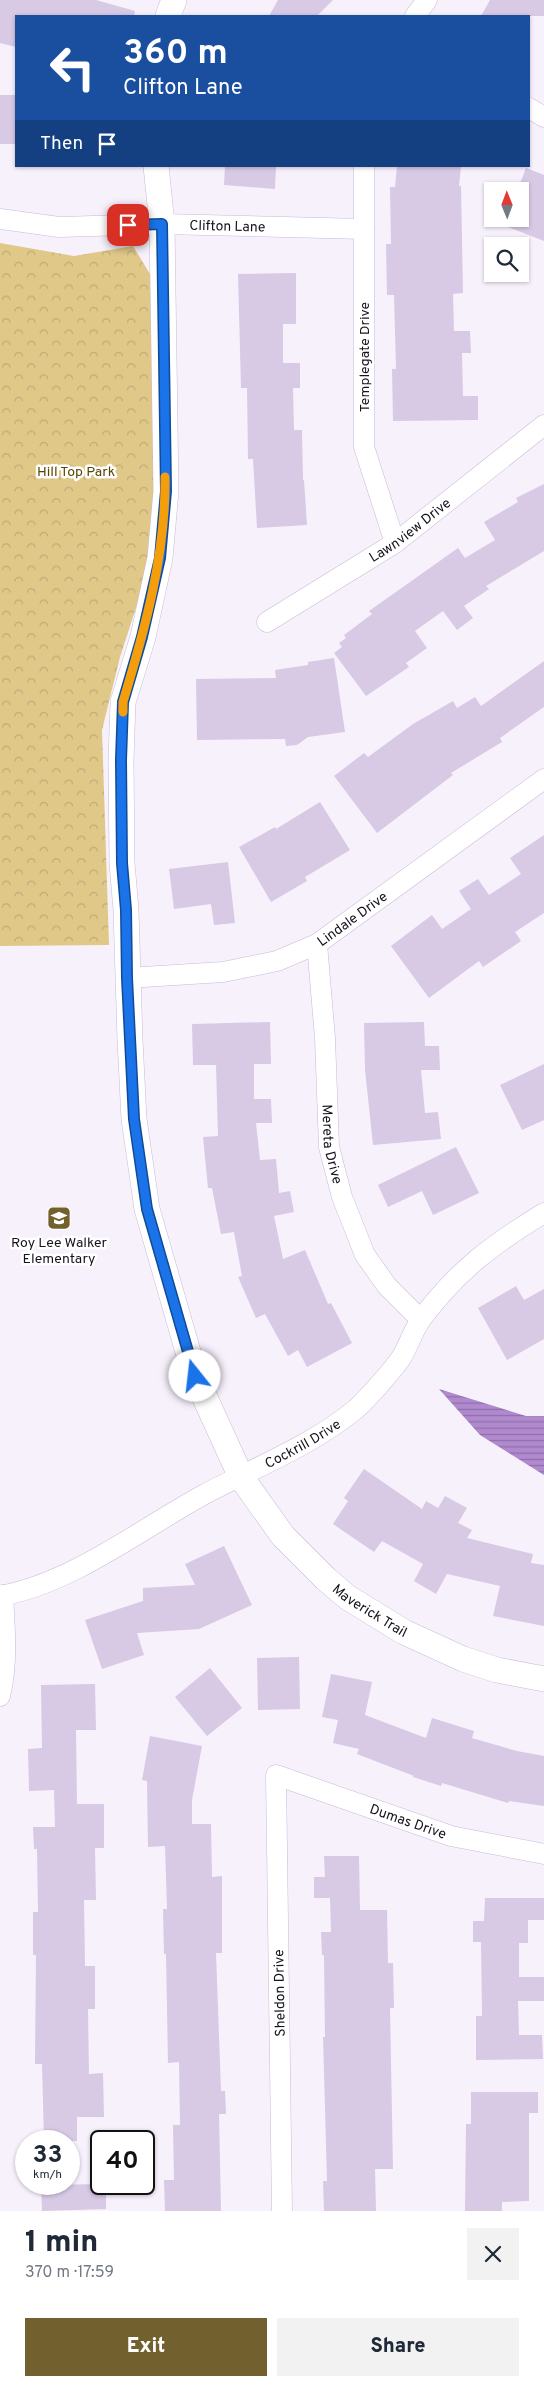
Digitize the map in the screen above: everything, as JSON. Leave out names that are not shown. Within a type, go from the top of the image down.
[{"type":"street","points":[[168,15],[174,0]]},
{"type":"street","points":[[416,15],[427,0]]},
{"type":"street","points":[[530,109],[544,117]]},
{"type":"street","name":"Maverick Trail","points":[[156,167],[162,224],[166,491],[160,558],[142,637],[123,702],[121,760],[122,863],[126,910],[127,978],[134,1119],[147,1209],[195,1376],[241,1476],[266,1514],[303,1558],[347,1597],[373,1615],[420,1640],[463,1659],[497,1670],[544,1679]]},
{"type":"street","name":"Templegate Drive","points":[[364,167],[364,447],[395,543]]},
{"type":"street","name":"Clifton Lane","points":[[0,219],[59,227],[162,224],[364,230]]},
{"type":"street","name":"Lawnview Drive","points":[[267,622],[395,543],[544,424]]},
{"type":"street","name":"Lindale Drive","points":[[127,978],[223,972],[277,961],[317,944],[544,779]]},
{"type":"street","name":"Mereta Drive","points":[[317,944],[325,1038],[329,1148],[342,1197],[365,1255],[387,1286],[420,1319]]},
{"type":"street","name":"Cockrill Drive","points":[[1,1596],[33,1588],[66,1574],[206,1494],[280,1458],[356,1408],[400,1358],[420,1319],[460,1272],[503,1238],[544,1213]]},
{"type":"street","points":[[0,1696],[6,1656],[1,1596]]},
{"type":"street","name":"Dumas Drive","points":[[276,1775],[435,1831],[473,1841],[544,1854]]},
{"type":"street","name":"Sheldon Drive","points":[[276,1775],[282,2211]]},
{"type":"green space","name":"Hill Top Park","points":[[0,243],[74,256],[133,246],[153,279],[153,527],[144,583],[120,657],[102,730],[109,945],[0,946]]},
{"type":"shaded area","points":[[439,1389],[526,1416],[544,1416],[544,1475],[480,1435]]},
{"type":"building","points":[[0,0],[96,0],[135,11],[134,15],[15,15],[15,47],[0,43]]},
{"type":"building","points":[[278,0],[333,0],[318,15],[270,15]]},
{"type":"building","points":[[490,0],[544,0],[544,16],[482,15]]},
{"type":"building","points":[[0,95],[15,95],[15,144],[0,144]]},
{"type":"building","points":[[225,167],[276,167],[275,189],[224,185]]},
{"type":"building","points":[[397,167],[461,167],[459,186],[461,186],[463,293],[453,294],[454,331],[470,331],[471,353],[462,353],[463,396],[478,396],[478,420],[393,421],[392,369],[396,369],[394,295],[387,295],[386,244],[391,244],[390,187],[395,187]]},
{"type":"building","points":[[526,168],[544,175],[544,241],[511,228],[529,228],[529,182],[521,182]]},
{"type":"building","points":[[296,273],[296,324],[283,324],[283,363],[300,363],[300,388],[293,388],[294,430],[302,430],[303,480],[307,525],[257,528],[253,459],[248,459],[247,388],[241,388],[238,274]]},
{"type":"building","points":[[544,484],[544,551],[486,586],[489,589],[464,606],[473,618],[457,630],[443,611],[415,631],[427,648],[406,663],[409,667],[366,696],[334,653],[342,647],[339,643],[346,638],[344,635],[372,614],[369,611],[458,548],[465,558],[495,540],[484,522],[518,502],[516,498]]},
{"type":"building","points":[[334,658],[345,732],[308,737],[297,745],[286,746],[285,739],[197,740],[196,679],[276,678],[275,670],[308,665],[308,662]]},
{"type":"building","points":[[544,661],[544,707],[500,738],[502,742],[451,773],[453,775],[377,833],[334,776],[364,753],[368,757],[413,724],[453,701],[457,708],[475,697],[481,706]]},
{"type":"building","points":[[320,802],[350,850],[305,877],[307,881],[271,902],[239,847],[275,827],[276,829]]},
{"type":"building","points":[[544,835],[544,913],[515,932],[521,941],[483,967],[479,961],[429,998],[391,946],[432,915],[442,929],[471,909],[459,891],[478,879],[489,895],[521,874],[510,858]]},
{"type":"building","points":[[228,862],[235,923],[214,925],[211,904],[174,909],[169,869]]},
{"type":"building","points":[[270,1022],[271,1064],[254,1064],[254,1099],[271,1099],[272,1123],[256,1123],[260,1160],[276,1159],[279,1193],[290,1191],[294,1212],[274,1216],[283,1259],[305,1250],[328,1304],[331,1303],[352,1343],[307,1367],[298,1350],[288,1356],[265,1314],[256,1318],[238,1277],[242,1276],[234,1232],[221,1234],[212,1188],[208,1188],[203,1137],[218,1136],[216,1065],[193,1065],[192,1024]]},
{"type":"building","points":[[424,1022],[425,1046],[439,1046],[440,1070],[421,1070],[425,1113],[438,1112],[441,1139],[373,1145],[365,1070],[364,1023]]},
{"type":"building","points":[[544,1064],[544,1120],[522,1130],[500,1085]]},
{"type":"building","points":[[456,1147],[479,1193],[433,1215],[422,1191],[388,1207],[378,1185]]},
{"type":"building","points":[[516,1286],[524,1300],[544,1289],[544,1339],[507,1360],[478,1308]]},
{"type":"building","points":[[364,1469],[422,1509],[426,1501],[438,1508],[445,1496],[467,1508],[458,1523],[472,1530],[467,1538],[533,1554],[531,1563],[544,1565],[544,1626],[493,1616],[500,1586],[447,1574],[436,1594],[414,1581],[423,1564],[382,1541],[374,1552],[333,1524],[348,1501],[344,1498]]},
{"type":"building","points":[[224,1546],[252,1605],[199,1629],[137,1633],[144,1655],[102,1669],[85,1620],[143,1601],[143,1588],[195,1585],[185,1564]]},
{"type":"building","points":[[299,1657],[300,1709],[258,1710],[257,1658]]},
{"type":"building","points":[[210,1668],[242,1708],[207,1736],[175,1697]]},
{"type":"building","points":[[331,1674],[372,1682],[365,1715],[426,1738],[432,1718],[474,1731],[472,1738],[517,1751],[544,1756],[544,1806],[509,1801],[508,1803],[442,1783],[441,1786],[413,1777],[357,1754],[359,1749],[333,1743],[338,1720],[322,1717]]},
{"type":"building","points":[[95,1684],[96,1730],[76,1730],[77,1804],[104,1804],[104,1848],[95,1848],[96,1900],[84,1900],[85,1966],[95,1966],[95,2009],[88,2009],[89,2074],[103,2073],[104,2117],[77,2117],[77,2130],[44,2130],[42,2064],[35,2064],[36,1955],[33,1955],[33,1912],[38,1912],[37,1849],[34,1849],[33,1827],[55,1827],[54,1790],[29,1791],[28,1749],[42,1748],[41,1685]]},
{"type":"building","points":[[150,1736],[202,1746],[192,1800],[192,1824],[211,1824],[212,1877],[222,1876],[222,1953],[216,1953],[221,2091],[225,2091],[226,2114],[219,2114],[221,2211],[165,2211],[164,2180],[174,2180],[173,2125],[180,2125],[179,2062],[168,2063],[166,1954],[164,1954],[163,1909],[167,1909],[165,1846],[148,1847],[147,1781],[142,1780]]},
{"type":"building","points":[[324,1856],[359,1856],[360,1910],[387,1910],[388,1963],[393,1963],[394,2008],[390,2008],[393,2169],[375,2169],[376,2211],[324,2211],[323,2181],[327,2181],[323,2037],[325,2037],[324,1955],[322,1955],[321,1932],[331,1932],[330,1898],[314,1898],[314,1877],[325,1877]]},
{"type":"building","points":[[485,1898],[544,1898],[544,1920],[528,1920],[528,1943],[519,1943],[519,1977],[544,1977],[544,2001],[518,2001],[519,2035],[542,2035],[543,2059],[476,2060],[476,2016],[482,2016],[481,1942],[473,1942],[473,1921],[484,1921]]},
{"type":"building","points":[[471,2092],[538,2092],[538,2113],[529,2113],[529,2201],[502,2202],[502,2211],[465,2211],[466,2124],[471,2124]]},
{"type":"building","points":[[80,2184],[90,2184],[90,2195],[106,2195],[106,2209],[42,2211],[41,2195],[80,2195]]},
{"type":"slow traffic","points":[[123,712],[123,702],[142,637],[160,558],[166,491],[165,477]]},
{"type":"place","name":"Roy Lee Walker Elementary","points":[[59,1218]]},
{"type":"route","points":[[128,225],[162,224],[166,491],[160,558],[142,637],[123,702],[121,760],[122,863],[126,910],[127,978],[134,1119],[147,1209],[195,1376]]}]
